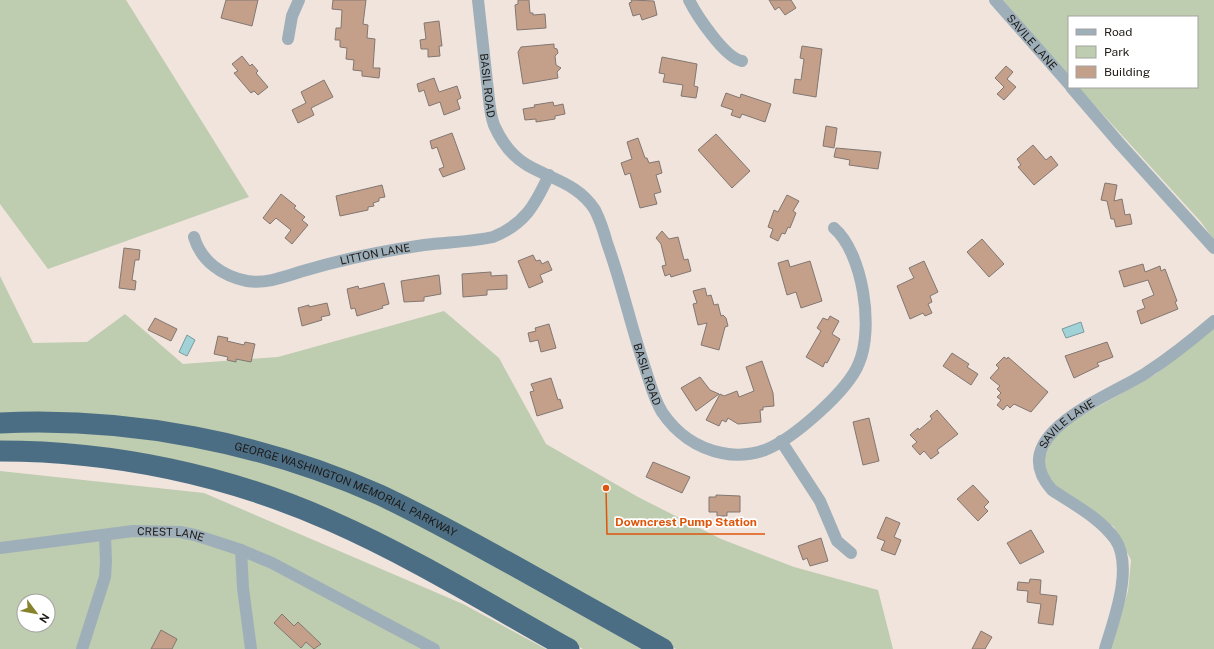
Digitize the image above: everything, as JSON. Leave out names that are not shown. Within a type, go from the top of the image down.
[{"type":"highway","name":"GEORGE WASHINGTON MEMORIAL PARKWAY","points":[[0,423],[88,424],[187,435],[273,456],[321,472],[379,495],[426,517],[663,649]]},
{"type":"highway","points":[[0,451],[89,456],[138,463],[221,481],[259,493],[316,514],[375,542],[569,649]]},
{"type":"street","points":[[288,39],[292,16],[300,0]]},
{"type":"street","name":"BASIL ROAD","points":[[478,0],[490,110],[494,123],[507,147],[516,157],[576,189],[586,198],[595,211],[614,263],[637,344],[655,398],[671,424],[695,444],[724,454],[751,454],[765,450],[805,424],[844,388],[855,371],[863,352],[866,334],[866,316],[858,270],[853,253],[847,242],[834,228]]},
{"type":"street","points":[[689,0],[695,13],[729,54],[742,61]]},
{"type":"street","name":"SAVILE LANE","points":[[995,0],[1068,83]]},
{"type":"street","points":[[1072,88],[1120,144],[1214,248]]},
{"type":"street","name":"LITTON LANE","points":[[194,237],[202,255],[220,271],[232,277],[247,281],[275,280],[359,256],[398,248],[493,237],[507,231],[526,216],[539,197],[549,175]]},
{"type":"street","name":"SAVILE LANE","points":[[1105,649],[1122,583],[1123,556],[1114,538],[1101,524],[1052,490],[1045,483],[1039,465],[1042,445],[1050,434],[1067,419],[1147,373],[1214,321]]},
{"type":"street","points":[[781,441],[820,501],[837,541],[851,553]]},
{"type":"street","name":"CREST LANE","points":[[0,548],[133,531],[180,532],[208,538],[272,563],[434,649]]},
{"type":"street","points":[[82,649],[105,577],[105,535]]},
{"type":"street","points":[[241,550],[242,588],[251,649]]},
{"type":"green space","points":[[0,0],[126,0],[249,197],[48,269],[0,204]]},
{"type":"green space","points":[[1003,0],[1214,0],[1214,240],[1201,222],[1079,88],[1198,88],[1198,16],[1068,16],[1068,76]]},
{"type":"green space","points":[[0,276],[33,343],[87,342],[125,314],[183,364],[278,357],[444,311],[499,358],[546,444],[638,497],[721,539],[794,567],[878,590],[893,649],[676,649],[442,518],[217,436],[0,419]]},
{"type":"green space","points":[[1214,327],[1214,649],[1109,649],[1128,591],[1131,560],[1114,527],[1051,483],[1047,476],[1044,459],[1054,435],[1067,424],[1156,374]]},
{"type":"green space","points":[[62,426],[207,444],[363,493],[651,649],[583,649],[538,624],[255,485],[0,446],[0,428]]},
{"type":"green space","points":[[0,471],[204,493],[463,604],[546,649],[0,649]]},
{"type":"water","points":[[1081,322],[1084,332],[1066,338],[1062,329]]},
{"type":"water","points":[[187,335],[195,340],[187,356],[179,352]]},
{"type":"building","points":[[226,0],[258,0],[252,26],[221,18]]},
{"type":"building","points":[[333,0],[366,0],[363,24],[368,25],[367,38],[375,39],[373,68],[380,68],[379,78],[362,76],[362,71],[353,70],[354,60],[346,59],[347,48],[340,47],[340,40],[335,40],[336,28],[341,28],[342,10],[332,9]]},
{"type":"building","points":[[518,0],[529,0],[530,13],[533,13],[533,15],[545,14],[546,28],[517,30],[515,5],[518,4]]},
{"type":"building","points":[[631,0],[654,1],[657,15],[642,20],[640,14],[633,16],[629,3],[632,2]]},
{"type":"building","points":[[769,0],[791,0],[796,8],[785,15],[779,7],[775,10]]},
{"type":"building","points":[[439,21],[442,46],[439,46],[440,56],[428,57],[428,49],[421,49],[420,40],[426,39],[424,23]]},
{"type":"building","points":[[554,44],[554,48],[557,49],[558,53],[555,56],[556,65],[561,68],[557,72],[558,78],[523,84],[518,52],[521,47]]},
{"type":"building","points":[[802,46],[822,49],[816,97],[793,93],[795,79],[801,80],[804,59],[800,58]]},
{"type":"building","points":[[242,56],[250,66],[252,64],[258,71],[256,73],[268,87],[258,95],[254,91],[251,93],[234,73],[238,71],[232,64]]},
{"type":"building","points":[[662,57],[697,64],[694,86],[698,87],[696,98],[681,96],[683,85],[663,82],[665,74],[659,73]]},
{"type":"building","points":[[1006,66],[1013,72],[1007,79],[1016,87],[1004,100],[997,94],[1004,87],[995,78]]},
{"type":"building","points":[[434,78],[439,92],[457,86],[461,98],[457,100],[460,109],[444,115],[440,102],[429,106],[424,90],[419,92],[417,84]]},
{"type":"building","points":[[324,80],[333,97],[311,108],[314,115],[298,123],[292,110],[306,103],[301,92]]},
{"type":"building","points":[[726,93],[740,98],[741,94],[771,104],[765,122],[742,114],[740,118],[731,115],[733,110],[721,106]]},
{"type":"building","points":[[553,102],[554,106],[563,104],[565,114],[555,116],[555,119],[536,122],[536,119],[525,120],[523,109],[535,107],[534,105]]},
{"type":"building","points":[[826,126],[837,128],[834,148],[823,146]]},
{"type":"building","points":[[452,133],[465,169],[443,177],[439,169],[444,167],[437,147],[432,149],[430,141]]},
{"type":"building","points":[[716,134],[750,171],[732,188],[698,150]]},
{"type":"building","points":[[638,138],[645,158],[647,158],[649,163],[659,161],[662,173],[656,175],[661,192],[654,194],[657,204],[640,208],[630,173],[625,175],[621,163],[632,159],[627,142]]},
{"type":"building","points":[[1033,145],[1046,160],[1051,156],[1058,165],[1034,185],[1018,167],[1021,165],[1017,159]]},
{"type":"building","points":[[836,148],[881,152],[878,169],[849,165],[850,160],[834,157]]},
{"type":"building","points":[[1105,183],[1117,185],[1114,201],[1122,199],[1125,215],[1130,214],[1132,224],[1116,227],[1114,219],[1111,219],[1107,201],[1101,200]]},
{"type":"building","points":[[382,185],[385,197],[379,198],[379,201],[373,203],[374,206],[368,207],[368,210],[340,216],[336,196]]},
{"type":"building","points":[[281,194],[296,206],[294,208],[305,217],[302,220],[308,225],[292,244],[285,238],[291,230],[276,218],[270,224],[263,218]]},
{"type":"building","points":[[787,195],[799,201],[793,211],[796,213],[790,228],[788,227],[785,234],[782,233],[778,241],[770,237],[773,229],[768,227],[774,210],[778,212]]},
{"type":"building","points":[[662,231],[669,239],[678,237],[684,260],[688,259],[691,271],[671,277],[670,274],[665,276],[662,266],[666,265],[661,244],[656,238]]},
{"type":"building","points":[[982,239],[1004,264],[989,277],[967,252]]},
{"type":"building","points":[[124,248],[140,250],[139,260],[135,260],[132,280],[136,281],[135,290],[119,288]]},
{"type":"building","points":[[533,255],[536,261],[540,260],[542,264],[548,261],[552,270],[540,275],[543,282],[529,288],[518,261]]},
{"type":"building","points":[[788,260],[790,267],[810,261],[822,301],[801,308],[796,292],[787,295],[778,263]]},
{"type":"building","points":[[924,261],[938,292],[930,296],[932,302],[928,304],[932,313],[925,316],[923,313],[910,319],[897,286],[914,278],[909,268]]},
{"type":"building","points":[[1143,264],[1145,272],[1160,266],[1161,271],[1165,269],[1177,301],[1175,302],[1178,309],[1141,324],[1137,311],[1145,308],[1142,300],[1154,295],[1148,280],[1124,287],[1119,271]]},
{"type":"building","points":[[491,272],[491,276],[507,275],[507,289],[487,290],[487,295],[463,297],[462,274]]},
{"type":"building","points":[[439,275],[441,294],[424,297],[424,301],[404,302],[401,281]]},
{"type":"building","points":[[384,283],[389,304],[382,306],[383,308],[357,316],[355,308],[351,309],[347,289],[358,286],[359,289]]},
{"type":"building","points":[[705,288],[707,296],[711,295],[714,305],[718,304],[721,316],[723,315],[726,318],[728,326],[725,327],[719,350],[701,345],[707,323],[698,325],[693,304],[697,303],[693,291]]},
{"type":"building","points":[[327,303],[330,315],[321,317],[322,320],[302,326],[298,308]]},
{"type":"building","points":[[830,316],[839,321],[832,334],[840,339],[827,363],[825,362],[823,367],[806,357],[821,331],[817,328],[823,318],[828,320]]},
{"type":"building","points":[[155,318],[177,329],[171,341],[148,330]]},
{"type":"building","points":[[549,324],[556,348],[541,352],[538,340],[530,342],[528,333],[536,331],[535,328]]},
{"type":"building","points":[[218,336],[228,338],[227,341],[244,345],[245,342],[255,344],[251,362],[236,359],[236,362],[227,360],[228,357],[214,354]]},
{"type":"building","points":[[1107,342],[1113,357],[1097,363],[1099,366],[1074,378],[1065,356]]},
{"type":"building","points":[[952,353],[969,364],[967,367],[978,374],[971,385],[943,366]]},
{"type":"building","points":[[1004,357],[1007,359],[1008,357],[1048,392],[1031,412],[1014,404],[1010,408],[1007,405],[1003,410],[997,405],[1001,400],[997,397],[1001,393],[997,389],[1000,386],[990,378],[999,368],[996,365]]},
{"type":"building","points":[[762,361],[773,393],[774,406],[763,407],[763,410],[760,410],[761,422],[738,424],[728,418],[726,422],[722,420],[719,426],[706,420],[720,394],[724,396],[737,391],[739,397],[754,391],[746,367]]},
{"type":"building","points":[[700,377],[710,390],[719,394],[696,411],[681,388]]},
{"type":"building","points":[[551,378],[558,400],[560,399],[563,408],[537,416],[530,392],[534,391],[531,384]]},
{"type":"building","points":[[937,410],[958,434],[937,450],[939,453],[931,459],[924,451],[920,455],[912,446],[917,442],[910,435],[918,428],[919,430],[932,419],[930,416]]},
{"type":"building","points":[[869,418],[879,461],[863,465],[853,422]]},
{"type":"building","points":[[653,462],[690,477],[682,493],[646,477]]},
{"type":"building","points":[[973,485],[989,502],[984,507],[988,511],[978,521],[957,499]]},
{"type":"building","points":[[716,495],[740,496],[740,512],[727,512],[727,516],[717,516],[717,512],[709,512],[709,497],[716,497]]},
{"type":"building","points":[[886,517],[900,523],[894,537],[901,540],[895,555],[881,550],[885,541],[877,538]]},
{"type":"building","points":[[1031,530],[1044,552],[1020,564],[1007,543]]},
{"type":"building","points":[[821,538],[828,561],[810,566],[807,558],[803,560],[798,546]]},
{"type":"building","points":[[1030,579],[1041,580],[1040,594],[1057,596],[1053,625],[1038,623],[1041,604],[1027,602],[1028,591],[1017,590],[1018,582],[1029,583]]},
{"type":"building","points":[[282,614],[294,626],[298,622],[321,644],[314,649],[306,642],[301,648],[274,623]]},
{"type":"building","points":[[161,630],[177,639],[172,649],[151,649]]},
{"type":"building","points":[[981,631],[992,637],[985,649],[972,649]]},
{"type":"place","name":"Downcrest Pump Station","points":[[606,488]]}]
